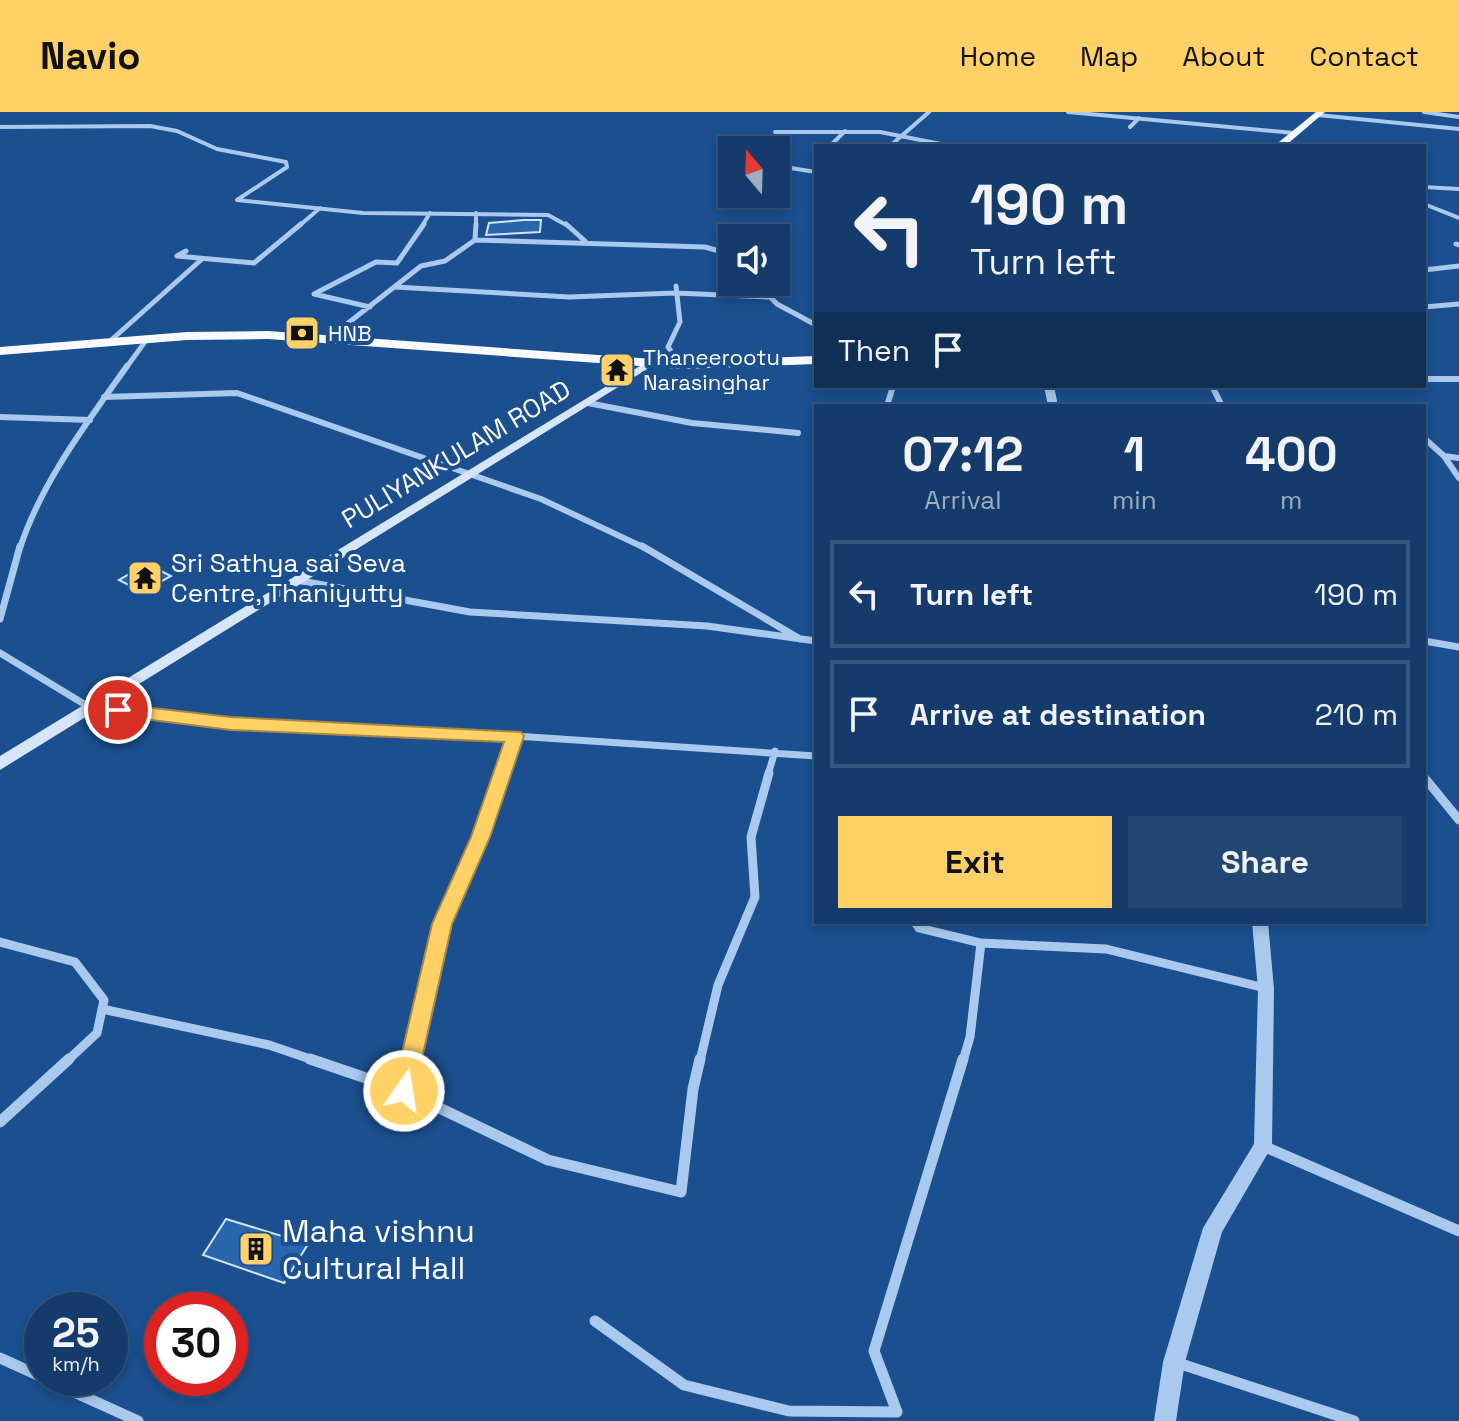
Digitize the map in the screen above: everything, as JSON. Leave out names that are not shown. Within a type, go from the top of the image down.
[{"type":"highway","points":[[1281,144],[1320,114]]},
{"type":"highway","points":[[0,351],[220,335],[329,338],[681,365],[814,360]]},
{"type":"main road","name":"PULIYANKULAM ROAD","points":[[0,764],[652,363]]},
{"type":"street","points":[[892,144],[929,112]]},
{"type":"street","points":[[1068,112],[1294,133]]},
{"type":"street","points":[[1424,112],[1459,117]]},
{"type":"street","points":[[1320,114],[1366,123],[1391,121],[1459,129]]},
{"type":"street","points":[[1130,127],[1139,118]]},
{"type":"street","points":[[0,127],[131,125],[177,131],[217,149],[286,162],[287,167],[237,200],[363,213],[557,217],[585,241]]},
{"type":"street","points":[[832,144],[845,131]]},
{"type":"street","points":[[775,132],[845,131],[901,135],[942,144]]},
{"type":"street","points":[[790,168],[814,172]]},
{"type":"street","points":[[1426,187],[1459,189]]},
{"type":"street","points":[[1426,205],[1459,218]]},
{"type":"street","points":[[186,251],[177,256],[254,263],[320,208]]},
{"type":"street","points":[[370,307],[314,294],[376,262],[397,263],[430,213]]},
{"type":"street","points":[[475,240],[476,213]]},
{"type":"street","points":[[329,338],[421,266],[445,261],[475,240],[585,241],[705,247],[718,251]]},
{"type":"street","points":[[109,342],[202,259]]},
{"type":"street","points":[[1426,270],[1459,266]]},
{"type":"street","points":[[676,286],[681,328],[668,347],[681,365]]},
{"type":"street","points":[[395,287],[584,297],[675,293],[769,297],[814,324]]},
{"type":"street","points":[[1426,307],[1459,304]]},
{"type":"street","points":[[0,619],[11,576],[40,500],[104,397],[147,339]]},
{"type":"street","points":[[1426,379],[1459,379]]},
{"type":"street","points":[[104,397],[237,393],[469,473],[541,499],[627,537],[800,639]]},
{"type":"street","points":[[588,403],[650,419],[738,430],[798,433]]},
{"type":"street","points":[[0,417],[90,420]]},
{"type":"street","points":[[1426,440],[1444,456],[1459,478]]},
{"type":"street","points":[[1444,456],[1459,458]]},
{"type":"street","points":[[0,577],[11,576]]},
{"type":"street","points":[[295,580],[470,612],[707,626],[814,641]]},
{"type":"street","points":[[1426,641],[1459,647]]},
{"type":"street","points":[[0,653],[89,707],[231,723],[515,736],[814,756]]},
{"type":"street","points":[[404,1091],[442,924],[480,837],[515,736]]},
{"type":"street","points":[[102,1009],[269,1045],[404,1091],[548,1160],[681,1192],[693,1089],[715,1000],[755,897],[751,837],[775,751]]},
{"type":"street","points":[[1426,779],[1459,820]]},
{"type":"street","points":[[916,924],[930,932],[981,943],[1106,949],[1266,989]]},
{"type":"street","points":[[1165,1421],[1174,1362],[1213,1228],[1263,1146],[1266,989],[1260,924]]},
{"type":"street","points":[[0,942],[75,962],[104,1000],[97,1033],[0,1122]]},
{"type":"street","points":[[595,1321],[684,1385],[789,1411],[897,1412],[874,1351],[970,1037],[981,943]]},
{"type":"street","points":[[1263,1146],[1459,1231]]},
{"type":"street","points":[[0,1358],[24,1369]]},
{"type":"street","points":[[1174,1362],[1354,1421]]},
{"type":"street","points":[[83,1396],[138,1421]]},
{"type":"building","points":[[541,220],[540,232],[486,235],[489,223]]},
{"type":"building","name":"Sri Sathya sai Seva Centre, Thaniyutty","points":[[147,564],[171,576],[142,592],[119,580]]},
{"type":"building","name":"Maha vishnu Cultural Hall","points":[[226,1219],[308,1244],[284,1283],[203,1255]]},
{"type":"place","name":"HNB","points":[[302,333]]},
{"type":"place","name":"Thaneerootu Narasinghar","points":[[617,370]]},
{"type":"place","name":"Sri Sathya sai Seva Centre, Thaniyutty","points":[[145,578]]},
{"type":"place","name":"Maha vishnu Cultural Hall","points":[[256,1249]]},
{"type":"route","points":[[118,710],[231,723],[515,736],[480,837],[442,924],[404,1091]]}]
